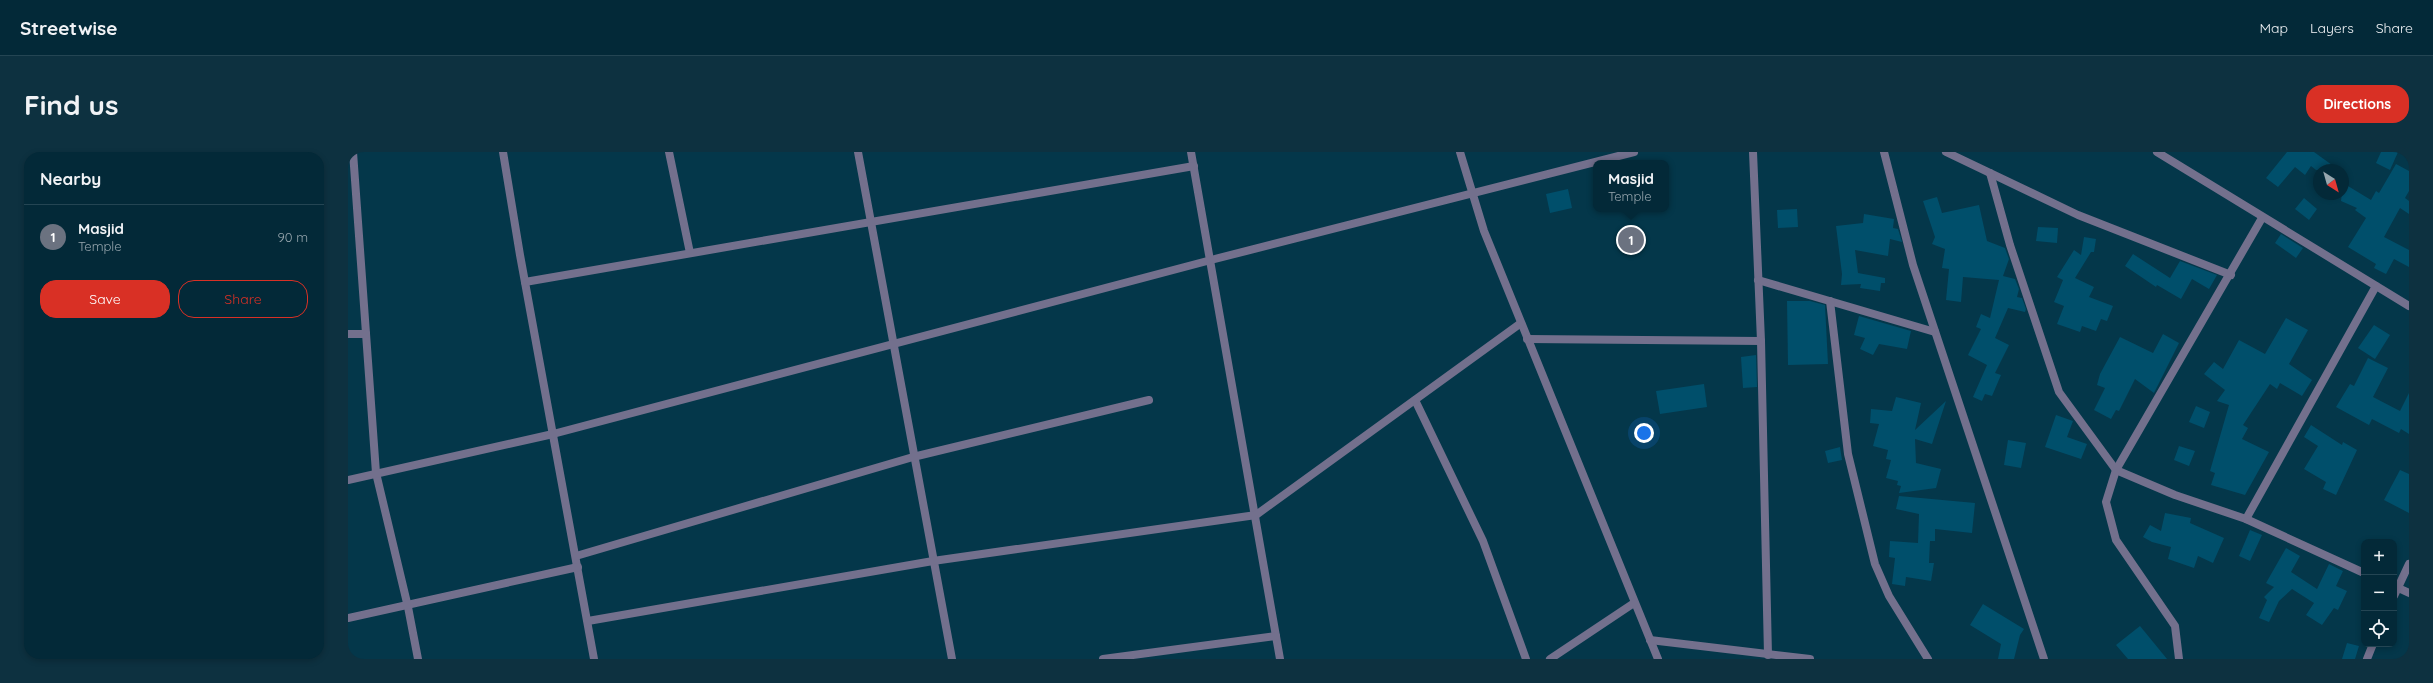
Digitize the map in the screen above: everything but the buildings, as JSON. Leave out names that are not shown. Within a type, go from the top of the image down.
[{"type":"street","points":[[353,152],[376,473],[408,607],[418,659]]},
{"type":"street","points":[[503,152],[525,282],[594,659]]},
{"type":"street","points":[[669,152],[690,253]]},
{"type":"street","points":[[858,152],[892,344],[952,659]]},
{"type":"street","points":[[1191,152],[1256,515],[1280,659]]},
{"type":"street","points":[[1460,152],[1484,231],[1658,659]]},
{"type":"street","points":[[1603,160],[1634,152]]},
{"type":"street","points":[[1753,152],[1761,341],[1770,656]]},
{"type":"street","points":[[1884,152],[1912,265],[2044,659]]},
{"type":"street","points":[[1946,152],[2078,216],[2231,275]]},
{"type":"street","points":[[2157,152],[2262,218],[2409,306]]},
{"type":"street","points":[[348,480],[553,434],[1211,260],[1593,163]]},
{"type":"street","points":[[525,282],[1194,166]]},
{"type":"street","points":[[1990,173],[2010,245],[2059,392],[2116,470],[2175,495],[2246,519],[2361,572]]},
{"type":"street","points":[[2178,659],[2175,626],[2116,540],[2106,502],[2116,470],[2231,275],[2262,218]]},
{"type":"street","points":[[1758,280],[1935,332]]},
{"type":"street","points":[[2246,519],[2376,286]]},
{"type":"street","points":[[1830,301],[1848,454],[1875,564],[1889,596],[1928,659]]},
{"type":"street","points":[[588,621],[933,561],[1256,515],[1521,323]]},
{"type":"street","points":[[348,334],[366,334]]},
{"type":"street","points":[[1527,339],[1761,341]]},
{"type":"street","points":[[576,556],[914,458],[1149,400]]},
{"type":"street","points":[[1415,400],[1483,542],[1526,659]]},
{"type":"street","points":[[2397,586],[2409,564]]},
{"type":"street","points":[[348,618],[408,607],[578,567]]},
{"type":"street","points":[[2397,590],[2409,593]]},
{"type":"street","points":[[1550,659],[1634,603]]},
{"type":"street","points":[[1103,659],[1276,636]]},
{"type":"street","points":[[1650,640],[1770,656],[1810,659]]},
{"type":"street","points":[[2367,659],[2372,647]]},
{"type":"place","name":"Masjid","points":[[1631,240]]}]
